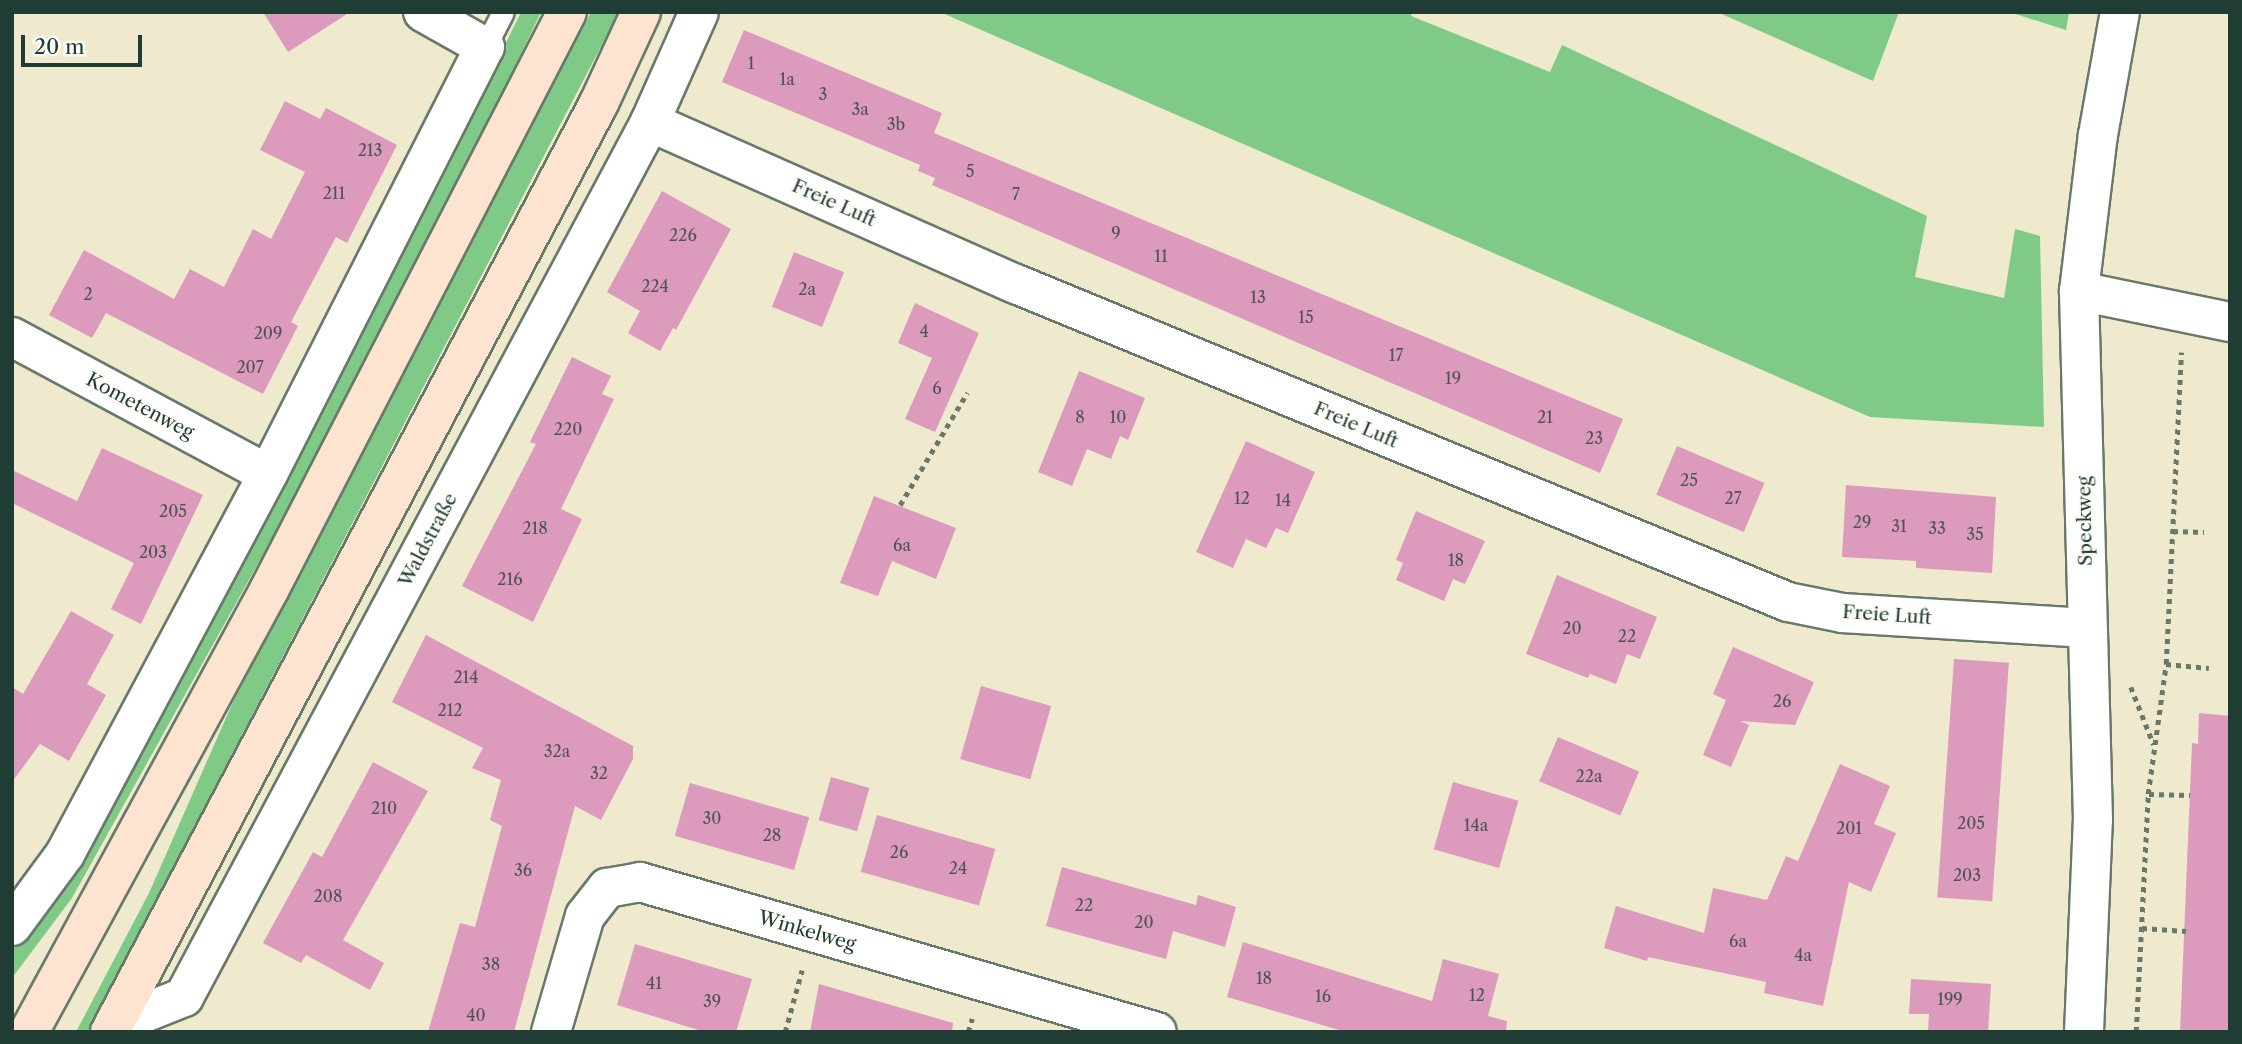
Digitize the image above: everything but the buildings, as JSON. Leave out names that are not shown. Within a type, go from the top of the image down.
[{"type":"main road","points":[[29,1032],[270,590],[567,12]]},
{"type":"main road","name":"Waldstraße","points":[[112,1028],[599,103],[641,12]]},
{"type":"street","points":[[12,926],[65,854],[268,474],[485,47],[423,12]]},
{"type":"street","name":"Waldstraße","points":[[112,1028],[184,997],[650,122],[699,12]]},
{"type":"street","name":"Speckweg","points":[[2084,1032],[2093,820],[2079,291],[2098,135],[2120,12]]},
{"type":"street","name":"Freie Luft","points":[[650,122],[1016,284],[1788,602],[1842,613],[2087,628]]},
{"type":"street","points":[[2079,291],[2230,322]]},
{"type":"street","name":"Kometenweg","points":[[12,337],[268,474]]},
{"type":"street","name":"Winkelweg","points":[[551,1032],[585,916],[607,888],[640,882],[1157,1032]]},
{"type":"lane","points":[[485,47],[503,12]]},
{"type":"path","points":[[2136,1032],[2148,794],[2166,664],[2183,313]]},
{"type":"path","points":[[900,505],[967,393]]},
{"type":"path","points":[[2173,531],[2204,532]]},
{"type":"path","points":[[2166,664],[2209,668]]},
{"type":"path","points":[[2148,794],[2190,795]]},
{"type":"path","points":[[2142,928],[2186,931]]},
{"type":"path","points":[[785,1032],[812,932]]},
{"type":"green space","points":[[521,12],[541,12],[445,213],[280,524],[72,898],[12,978],[12,951],[62,887],[427,204]]},
{"type":"green space","points":[[591,12],[619,12],[87,1032],[76,1032],[149,893],[233,702]]},
{"type":"green space","points":[[940,12],[1412,12],[1411,16],[1550,72],[1562,45],[1927,216],[1915,277],[2004,298],[2015,229],[2040,236],[2044,427],[1870,417]]},
{"type":"green space","points":[[1717,12],[1899,12],[1873,81]]},
{"type":"green space","points":[[2009,12],[2069,12],[2066,30]]}]
